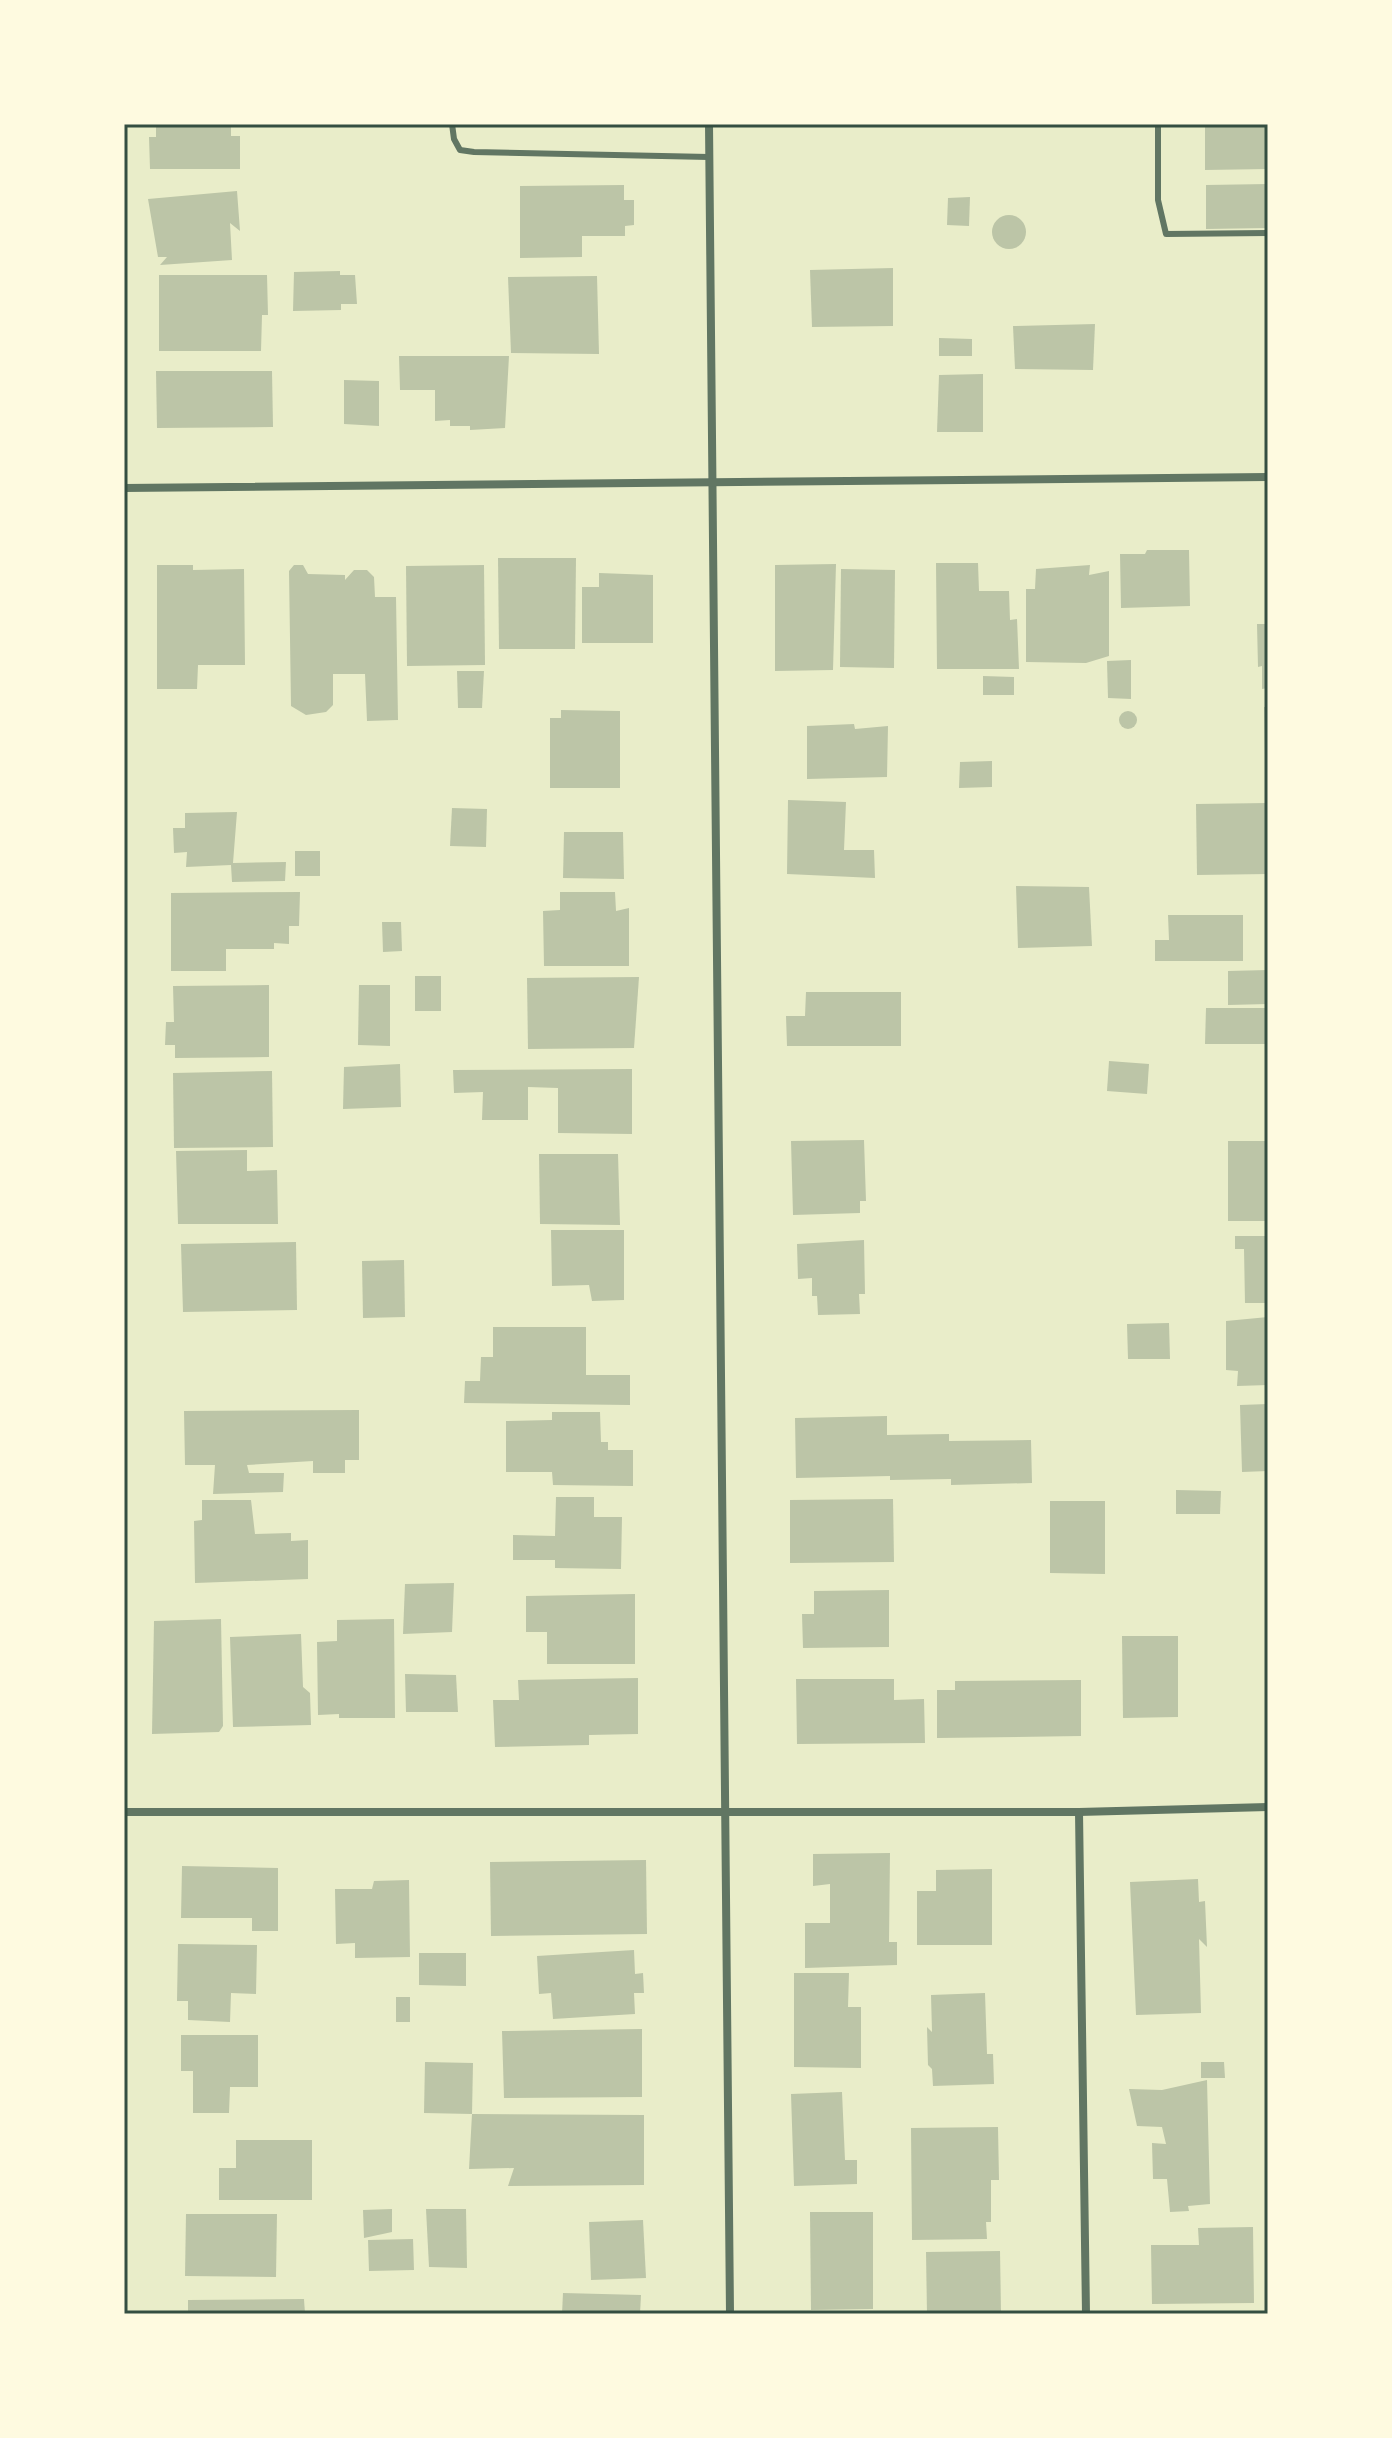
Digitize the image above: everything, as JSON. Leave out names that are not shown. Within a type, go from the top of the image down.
[{"type":"street","points":[[709,124],[730,2314]]},
{"type":"street","points":[[124,488],[1268,477]]},
{"type":"street","points":[[124,1812],[1079,1812],[1268,1807]]},
{"type":"street","points":[[1079,1812],[1086,2314]]},
{"type":"lane","points":[[452,124],[460,150],[474,152],[709,157]]},
{"type":"lane","points":[[1158,124],[1158,200],[1166,234],[1268,233]]},
{"type":"building","points":[[156,124],[231,124],[231,136],[240,136],[240,169],[150,169],[149,137],[156,137]]},
{"type":"building","points":[[1205,124],[1268,124],[1268,169],[1205,170]]},
{"type":"building","points":[[1268,184],[1268,228],[1206,229],[1206,185]]},
{"type":"building","points":[[624,185],[624,200],[634,200],[634,225],[625,226],[625,236],[582,236],[582,257],[520,258],[520,186]]},
{"type":"building","points":[[237,191],[240,231],[230,223],[232,260],[160,265],[167,257],[158,257],[148,199]]},
{"type":"building","points":[[970,197],[969,226],[947,225],[948,198]]},
{"type":"building","points":[[1009,215],[1021,220],[1026,232],[1021,244],[1009,249],[997,244],[992,232],[997,220]]},
{"type":"building","points":[[893,268],[893,326],[812,327],[810,270]]},
{"type":"building","points":[[340,271],[340,275],[355,275],[357,304],[341,304],[341,310],[293,311],[294,272]]},
{"type":"building","points":[[159,275],[267,275],[268,315],[262,315],[261,351],[159,351]]},
{"type":"building","points":[[597,276],[599,354],[511,353],[508,277]]},
{"type":"building","points":[[1095,324],[1093,370],[1015,369],[1013,326]]},
{"type":"building","points":[[939,338],[972,339],[972,356],[939,356]]},
{"type":"building","points":[[399,356],[509,356],[505,428],[470,430],[470,426],[450,426],[450,420],[435,421],[435,390],[400,390]]},
{"type":"building","points":[[156,371],[272,371],[273,427],[157,428]]},
{"type":"building","points":[[983,374],[983,432],[937,432],[939,375]]},
{"type":"building","points":[[344,380],[379,381],[379,426],[344,424]]},
{"type":"building","points":[[1147,550],[1189,550],[1190,606],[1121,608],[1120,554],[1145,554]]},
{"type":"building","points":[[498,558],[576,558],[575,649],[499,649]]},
{"type":"building","points":[[936,563],[978,563],[979,591],[1009,591],[1010,620],[1017,619],[1019,669],[937,669]]},
{"type":"building","points":[[836,564],[833,670],[775,671],[775,565]]},
{"type":"building","points":[[157,565],[193,565],[193,570],[244,569],[245,665],[198,665],[197,689],[157,689]]},
{"type":"building","points":[[294,565],[303,565],[308,574],[345,575],[345,580],[354,570],[367,570],[374,577],[375,597],[396,597],[398,720],[367,721],[365,674],[333,674],[333,705],[326,712],[306,715],[291,706],[289,571]]},
{"type":"building","points":[[484,565],[485,665],[407,666],[406,566]]},
{"type":"building","points":[[1090,565],[1089,575],[1109,571],[1109,656],[1086,663],[1026,662],[1026,589],[1035,589],[1036,569]]},
{"type":"building","points":[[841,569],[895,570],[894,668],[840,667]]},
{"type":"building","points":[[599,573],[653,575],[653,643],[582,643],[582,587],[599,587]]},
{"type":"building","points":[[1257,624],[1268,624],[1268,688],[1262,689],[1262,666],[1258,667]]},
{"type":"building","points":[[1131,660],[1131,699],[1108,698],[1107,661]]},
{"type":"building","points":[[457,671],[484,671],[482,708],[458,708]]},
{"type":"building","points":[[983,676],[1014,677],[1014,695],[983,695]]},
{"type":"building","points":[[1264,707],[1268,707],[1268,755],[1265,755]]},
{"type":"building","points":[[561,710],[620,711],[620,788],[550,788],[550,718],[561,718]]},
{"type":"building","points":[[1128,711],[1137,720],[1128,729],[1119,720]]},
{"type":"building","points":[[854,724],[855,729],[888,726],[887,777],[807,779],[807,726]]},
{"type":"building","points":[[992,761],[992,787],[959,788],[960,762]]},
{"type":"building","points":[[788,800],[846,802],[844,850],[874,850],[875,878],[787,874]]},
{"type":"building","points":[[1268,803],[1268,874],[1197,875],[1196,804]]},
{"type":"building","points":[[452,808],[487,809],[486,847],[450,846]]},
{"type":"building","points":[[237,812],[233,863],[286,862],[285,881],[232,882],[231,865],[186,867],[187,852],[174,853],[173,828],[185,828],[185,813]]},
{"type":"building","points":[[564,832],[623,832],[624,879],[563,878]]},
{"type":"building","points":[[295,851],[320,851],[320,876],[295,876]]},
{"type":"building","points":[[1016,886],[1089,887],[1092,946],[1018,948]]},
{"type":"building","points":[[300,892],[299,926],[289,926],[289,944],[274,943],[274,949],[226,949],[226,971],[171,971],[171,893]]},
{"type":"building","points":[[560,892],[615,892],[616,911],[629,908],[629,966],[544,966],[543,911],[560,910]]},
{"type":"building","points":[[1168,915],[1243,915],[1243,961],[1155,961],[1155,940],[1169,940]]},
{"type":"building","points":[[382,922],[401,922],[402,951],[383,952]]},
{"type":"building","points":[[1268,970],[1268,1004],[1228,1005],[1228,971]]},
{"type":"building","points":[[415,976],[441,976],[441,1011],[415,1011]]},
{"type":"building","points":[[639,977],[634,1048],[528,1049],[527,978]]},
{"type":"building","points":[[269,985],[269,1057],[175,1058],[175,1045],[165,1045],[166,1022],[174,1022],[173,986]]},
{"type":"building","points":[[359,985],[390,985],[390,1046],[358,1045]]},
{"type":"building","points":[[806,992],[901,992],[901,1046],[787,1046],[786,1016],[805,1016]]},
{"type":"building","points":[[1206,1008],[1268,1008],[1268,1044],[1205,1044]]},
{"type":"building","points":[[1109,1061],[1149,1064],[1147,1094],[1107,1091]]},
{"type":"building","points":[[400,1064],[401,1107],[343,1109],[344,1067]]},
{"type":"building","points":[[632,1069],[632,1134],[558,1133],[558,1088],[528,1087],[528,1120],[482,1120],[483,1092],[454,1093],[453,1070]]},
{"type":"building","points":[[272,1071],[273,1147],[174,1148],[173,1073]]},
{"type":"building","points":[[864,1140],[866,1201],[860,1201],[860,1213],[793,1215],[791,1141]]},
{"type":"building","points":[[1228,1141],[1268,1141],[1268,1221],[1228,1221]]},
{"type":"building","points":[[247,1150],[247,1171],[277,1170],[278,1224],[178,1224],[176,1151]]},
{"type":"building","points":[[539,1154],[618,1154],[620,1225],[540,1224]]},
{"type":"building","points":[[551,1230],[624,1230],[624,1300],[592,1301],[589,1285],[552,1286]]},
{"type":"building","points":[[1235,1236],[1268,1236],[1268,1303],[1245,1303],[1244,1249],[1235,1249]]},
{"type":"building","points":[[864,1240],[865,1294],[859,1294],[860,1314],[818,1315],[817,1296],[812,1296],[812,1278],[798,1279],[797,1244]]},
{"type":"building","points":[[296,1242],[297,1310],[183,1312],[181,1244]]},
{"type":"building","points":[[404,1260],[405,1317],[363,1318],[362,1261]]},
{"type":"building","points":[[1268,1317],[1268,1385],[1237,1386],[1238,1371],[1226,1370],[1226,1321]]},
{"type":"building","points":[[1169,1323],[1170,1359],[1128,1359],[1127,1324]]},
{"type":"building","points":[[493,1327],[586,1327],[586,1375],[630,1375],[630,1405],[464,1403],[465,1381],[480,1381],[481,1357],[493,1357]]},
{"type":"building","points":[[1268,1404],[1268,1471],[1242,1472],[1240,1405]]},
{"type":"building","points":[[359,1410],[359,1460],[345,1460],[345,1473],[313,1473],[313,1461],[247,1465],[249,1473],[284,1473],[283,1492],[213,1494],[215,1465],[185,1465],[184,1411]]},
{"type":"building","points":[[552,1412],[600,1412],[601,1442],[608,1442],[608,1450],[633,1450],[633,1486],[553,1485],[552,1472],[506,1472],[506,1421],[552,1420]]},
{"type":"building","points":[[887,1416],[887,1435],[949,1434],[949,1441],[1031,1440],[1032,1483],[951,1485],[951,1479],[890,1480],[890,1476],[796,1478],[795,1418]]},
{"type":"building","points":[[1176,1490],[1221,1491],[1220,1514],[1176,1514]]},
{"type":"building","points":[[556,1497],[594,1497],[594,1517],[622,1517],[621,1569],[555,1568],[555,1560],[513,1560],[513,1535],[555,1536]]},
{"type":"building","points":[[893,1499],[894,1562],[790,1563],[790,1500]]},
{"type":"building","points":[[202,1500],[251,1500],[255,1534],[291,1533],[291,1541],[308,1540],[308,1579],[195,1583],[194,1521],[202,1520]]},
{"type":"building","points":[[1050,1501],[1105,1501],[1105,1574],[1050,1573]]},
{"type":"building","points":[[454,1583],[452,1632],[403,1634],[405,1584]]},
{"type":"building","points":[[889,1590],[889,1647],[803,1648],[802,1614],[814,1614],[814,1591]]},
{"type":"building","points":[[635,1594],[635,1664],[547,1664],[547,1632],[526,1632],[526,1596]]},
{"type":"building","points":[[221,1619],[223,1726],[219,1732],[152,1734],[154,1621]]},
{"type":"building","points":[[394,1619],[395,1718],[318,1715],[317,1642],[337,1641],[337,1620]]},
{"type":"building","points":[[301,1634],[303,1687],[310,1693],[311,1725],[233,1727],[230,1637]]},
{"type":"building","points":[[1122,1636],[1178,1636],[1178,1717],[1123,1718]]},
{"type":"building","points":[[405,1674],[456,1675],[458,1712],[406,1712]]},
{"type":"building","points":[[638,1678],[638,1734],[589,1735],[589,1745],[495,1747],[493,1700],[519,1700],[518,1680]]},
{"type":"building","points":[[796,1679],[894,1679],[894,1700],[924,1699],[925,1743],[797,1744]]},
{"type":"building","points":[[1081,1680],[1081,1736],[937,1738],[937,1690],[955,1690],[955,1681]]},
{"type":"building","points":[[890,1853],[889,1942],[897,1942],[897,1965],[805,1968],[805,1923],[830,1923],[830,1884],[813,1886],[813,1854]]},
{"type":"building","points":[[646,1860],[647,1934],[491,1936],[490,1862]]},
{"type":"building","points":[[182,1866],[278,1868],[278,1931],[252,1931],[252,1918],[181,1918]]},
{"type":"building","points":[[992,1869],[992,1945],[917,1945],[917,1891],[936,1891],[936,1870]]},
{"type":"building","points":[[1198,1879],[1199,1902],[1205,1901],[1207,1947],[1199,1939],[1201,2013],[1136,2015],[1130,1882]]},
{"type":"building","points":[[409,1880],[410,1957],[355,1958],[355,1943],[336,1944],[335,1889],[372,1889],[374,1881]]},
{"type":"building","points":[[178,1944],[257,1945],[256,1994],[231,1993],[230,2022],[188,2020],[188,2001],[177,2001]]},
{"type":"building","points":[[634,1950],[635,1974],[643,1973],[644,1993],[634,1993],[635,2014],[553,2019],[551,1993],[539,1994],[537,1956]]},
{"type":"building","points":[[419,1953],[466,1953],[466,1986],[419,1985]]},
{"type":"building","points":[[794,1973],[849,1973],[848,2007],[861,2007],[861,2068],[794,2067]]},
{"type":"building","points":[[985,1993],[987,2054],[993,2054],[994,2084],[933,2086],[932,2069],[928,2065],[927,2027],[932,2032],[931,1995]]},
{"type":"building","points":[[396,1997],[410,1997],[410,2022],[396,2022]]},
{"type":"building","points":[[642,2029],[642,2097],[504,2098],[502,2031]]},
{"type":"building","points":[[181,2035],[258,2035],[258,2087],[230,2087],[229,2113],[193,2113],[193,2071],[181,2071]]},
{"type":"building","points":[[425,2062],[473,2063],[472,2114],[424,2113]]},
{"type":"building","points":[[1201,2062],[1224,2062],[1225,2078],[1201,2078]]},
{"type":"building","points":[[1207,2080],[1210,2204],[1188,2206],[1189,2211],[1170,2212],[1167,2179],[1153,2179],[1152,2143],[1166,2144],[1162,2127],[1137,2126],[1129,2089],[1162,2090]]},
{"type":"building","points":[[842,2092],[845,2160],[857,2160],[857,2184],[794,2186],[791,2094]]},
{"type":"building","points":[[472,2114],[644,2115],[644,2185],[508,2186],[514,2168],[469,2169]]},
{"type":"building","points":[[998,2127],[999,2180],[991,2180],[991,2222],[986,2222],[987,2239],[912,2240],[911,2128]]},
{"type":"building","points":[[236,2140],[312,2140],[312,2200],[219,2200],[219,2168],[236,2168]]},
{"type":"building","points":[[392,2209],[392,2232],[364,2238],[363,2210]]},
{"type":"building","points":[[426,2209],[466,2209],[467,2268],[429,2267]]},
{"type":"building","points":[[810,2212],[873,2212],[873,2309],[811,2310]]},
{"type":"building","points":[[186,2214],[277,2214],[276,2277],[185,2276]]},
{"type":"building","points":[[643,2220],[646,2278],[591,2280],[589,2222]]},
{"type":"building","points":[[1253,2227],[1254,2303],[1152,2304],[1151,2245],[1199,2245],[1198,2228]]},
{"type":"building","points":[[413,2239],[414,2270],[369,2271],[368,2240]]},
{"type":"building","points":[[1000,2251],[1001,2314],[927,2314],[926,2252]]},
{"type":"building","points":[[563,2293],[641,2295],[640,2314],[562,2314]]},
{"type":"building","points":[[304,2299],[305,2314],[188,2314],[188,2300]]}]
